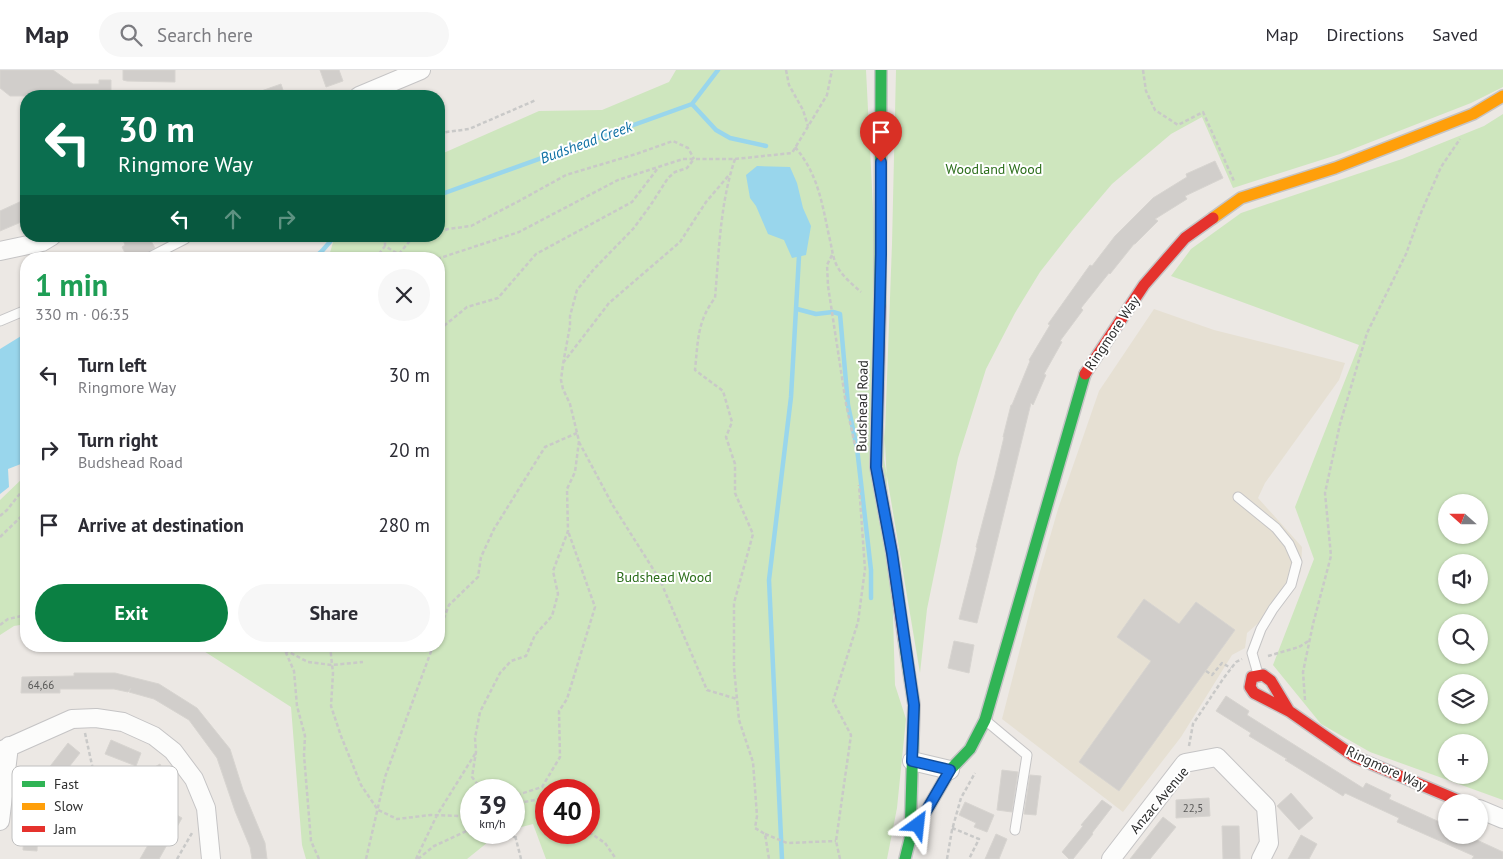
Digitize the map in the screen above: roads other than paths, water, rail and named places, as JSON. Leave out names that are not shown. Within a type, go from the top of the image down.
[{"type":"street","points":[[373,90],[421,70]]},
{"type":"street","name":"Budshead Road","points":[[881,70],[876,467],[892,553],[914,705],[910,839],[905,859]]},
{"type":"street","name":"Ringmore Way","points":[[910,839],[950,770],[970,749],[985,720],[1084,375],[1144,285],[1185,238],[1241,198],[1335,168],[1473,114],[1503,96]]},
{"type":"street","points":[[0,251],[42,242]]},
{"type":"street","name":"Ringmore Way","points":[[1289,712],[1271,681],[1263,674],[1252,677],[1250,687],[1254,693],[1289,712],[1355,757],[1443,794]]},
{"type":"street","points":[[0,821],[5,749],[72,720],[96,718],[123,722],[154,736],[173,751],[194,780],[206,808],[211,859]]},
{"type":"street","name":"Anzac Avenue","points":[[1110,859],[1185,764],[1217,758],[1266,807],[1269,843],[1261,859]]},
{"type":"street","points":[[912,761],[950,770]]},
{"type":"street","points":[[1488,813],[1503,819]]},
{"type":"lane","points":[[160,252],[179,242]]},
{"type":"lane","points":[[0,320],[20,312]]},
{"type":"lane","points":[[1238,497],[1276,528],[1289,544],[1297,562],[1291,585],[1261,629],[1252,653],[1258,675]]},
{"type":"lane","points":[[985,720],[1027,755],[1015,830]]},
{"type":"water","points":[[757,166],[790,167],[797,183],[803,208],[811,226],[806,255],[792,258],[784,240],[768,234],[756,206],[750,198],[746,175]]},
{"type":"water","points":[[20,337],[20,464],[8,469],[9,487],[0,494],[0,349]]},
{"type":"waterway","name":"Budshead Creek","points":[[445,193],[692,104],[718,70]]},
{"type":"waterway","points":[[692,104],[716,130],[730,138],[766,146]]},
{"type":"waterway","name":"Budshead Creek","points":[[321,252],[330,242]]},
{"type":"waterway","points":[[782,859],[769,580],[791,397],[799,256]]},
{"type":"waterway","points":[[797,309],[816,314],[833,312],[840,314],[848,405],[857,448],[871,570],[871,598]]},
{"type":"park label","name":"Woodland Wood","points":[[994,169]]},
{"type":"park label","name":"Budshead Wood","points":[[664,577]]}]
